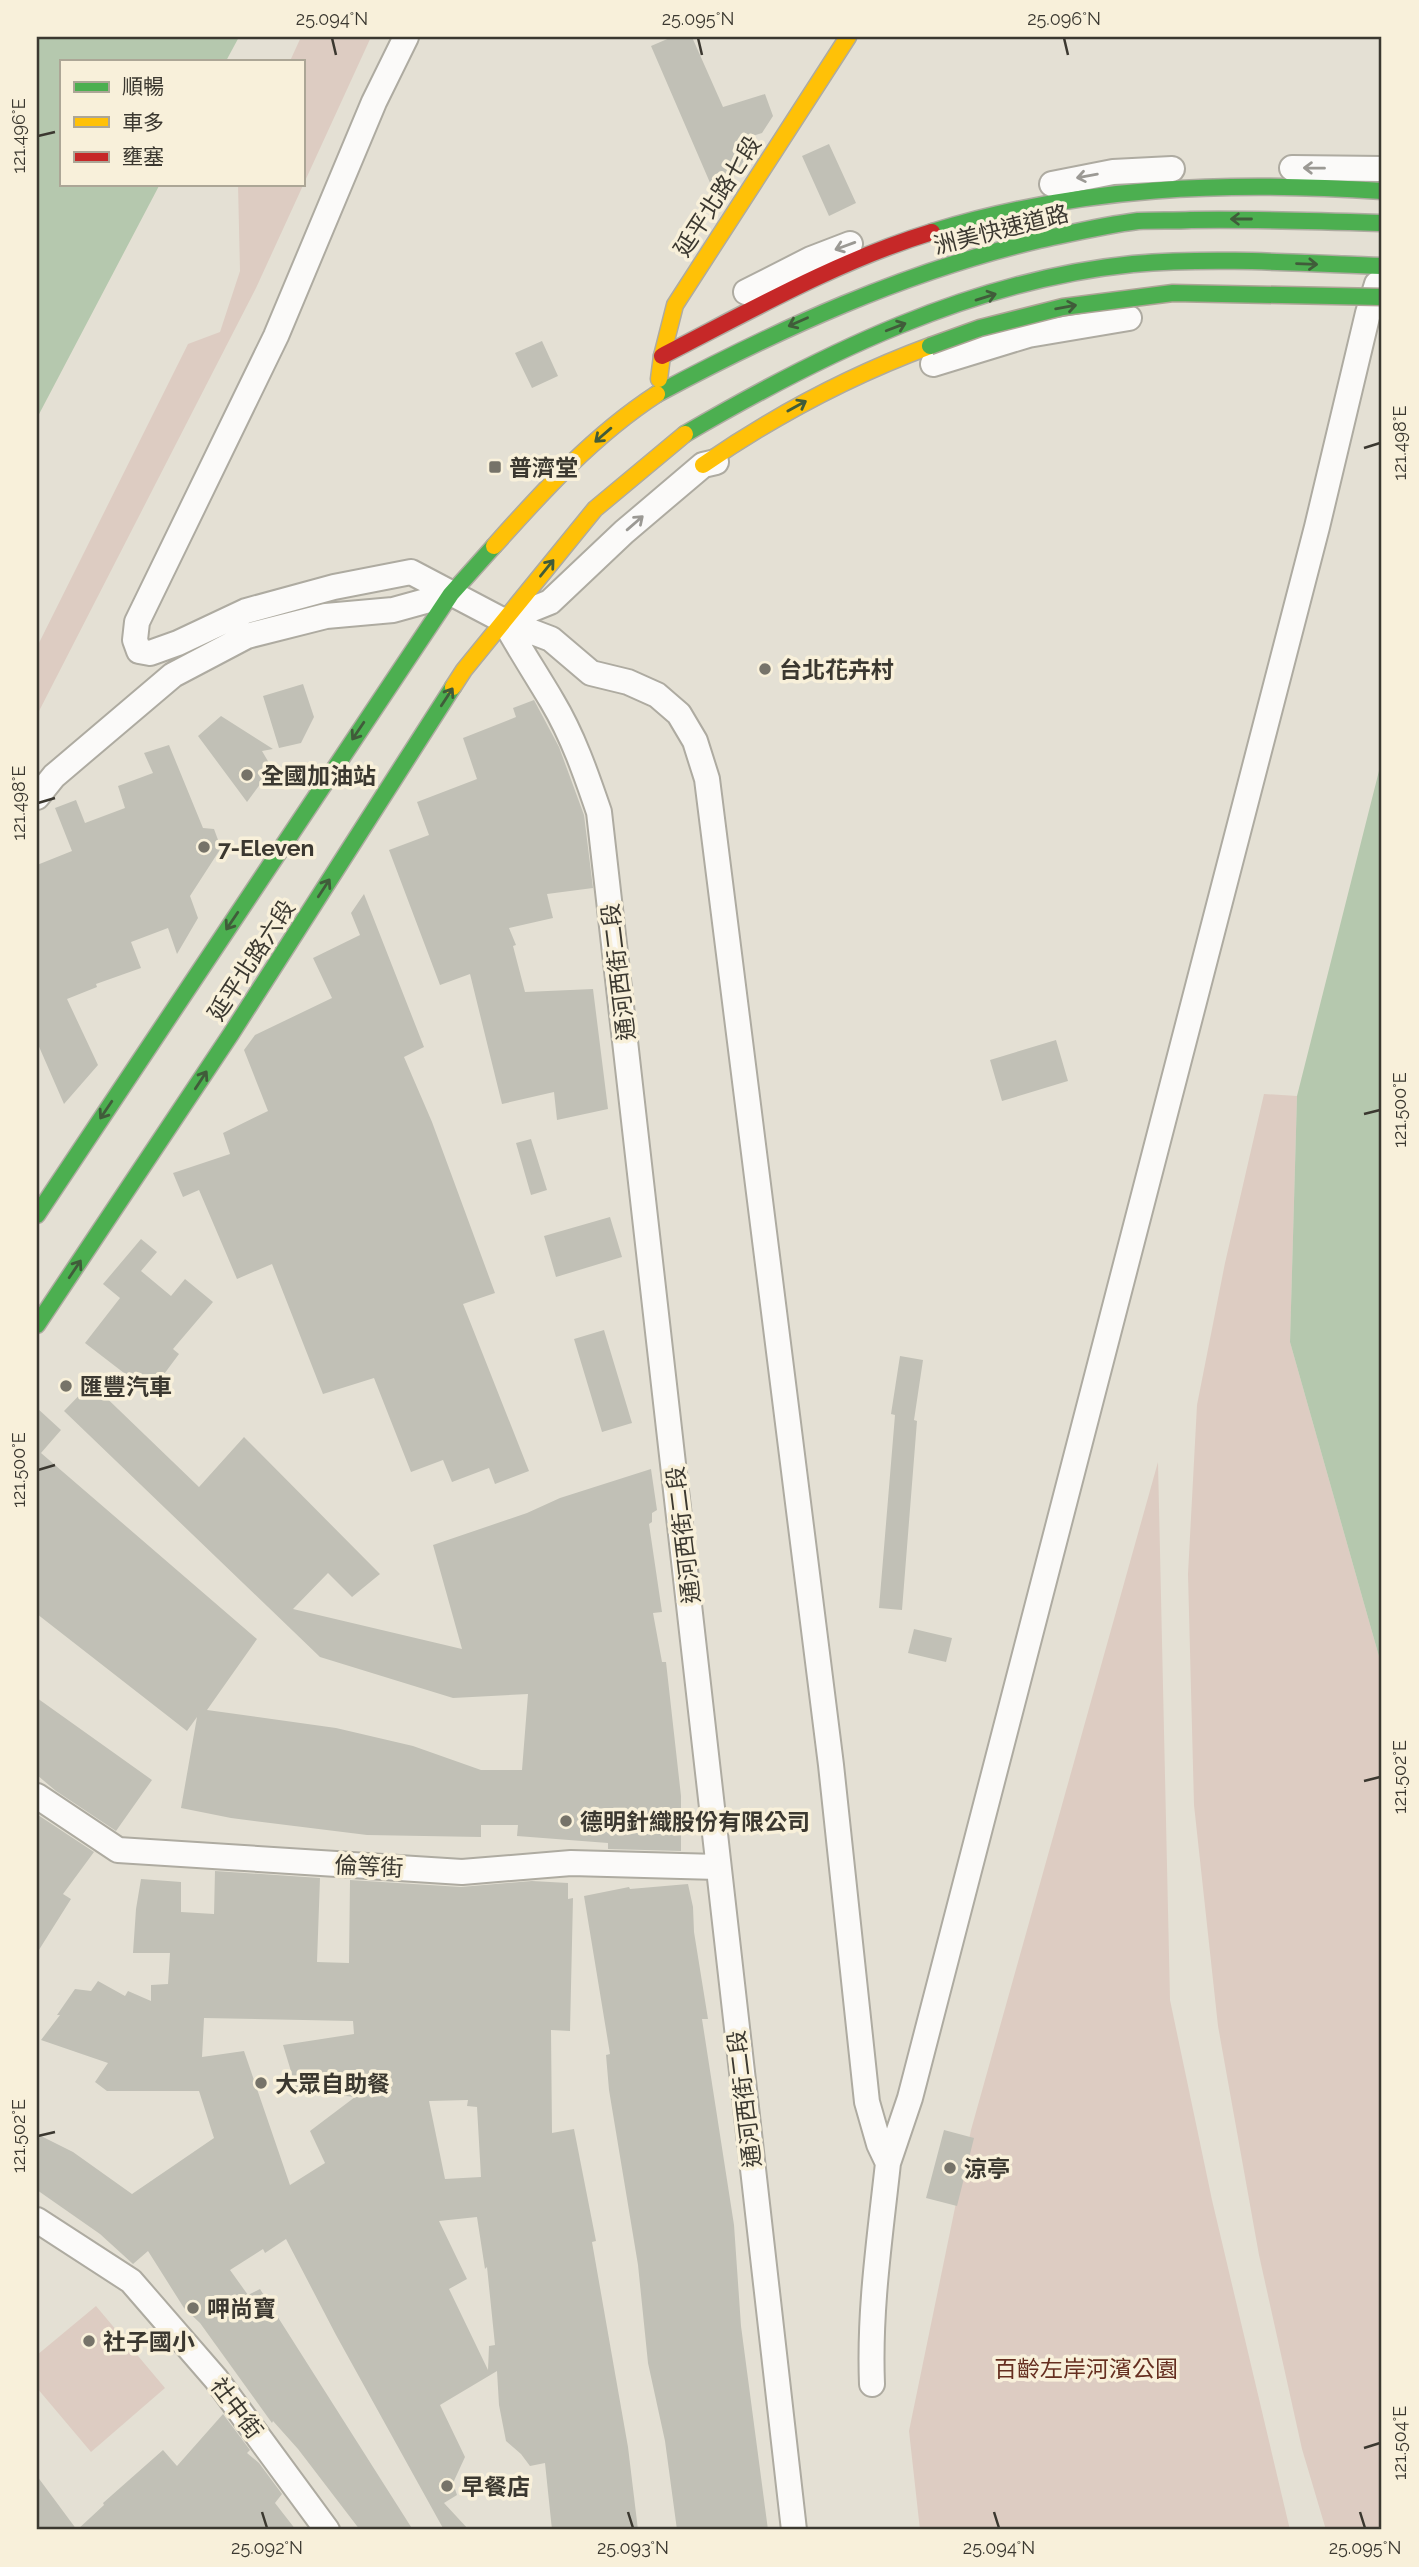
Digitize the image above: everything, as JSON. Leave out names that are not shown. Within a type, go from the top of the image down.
[{"type":"main road","name":"延平北路七段","points":[[661,399],[662,356],[675,305],[848,37]]},
{"type":"main road","points":[[662,356],[808,282],[893,246],[999,211],[1096,194],[1215,184],[1382,191]]},
{"type":"main road","name":"洲美快速道路","points":[[661,399],[773,333],[906,277],[1007,246],[1135,222],[1244,219],[1382,223]]},
{"type":"main road","points":[[504,621],[595,509],[797,370],[921,317],[1031,283],[1129,265],[1233,261],[1382,267]]},
{"type":"main road","points":[[691,444],[738,440],[811,398],[897,358],[980,328],[1063,307],[1172,293],[1375,305]]},
{"type":"main road","points":[[451,594],[561,471],[632,410],[661,399]]},
{"type":"main road","name":"延平北路六段","points":[[37,1215],[451,594]]},
{"type":"main road","name":"延平北路六段","points":[[37,1325],[231,1034],[464,670],[504,621]]},
{"type":"street","points":[[406,37],[374,102],[276,335],[137,622],[135,640],[139,651],[150,653],[246,611],[334,587],[411,572],[504,621],[551,639],[591,673],[628,682],[657,695],[679,714],[695,741],[706,779],[831,1765],[867,2102],[879,2144],[888,2163]]},
{"type":"street","points":[[662,356],[712,309],[811,259],[906,224],[994,196],[1113,172],[1222,167],[1382,169]]},
{"type":"street","points":[[872,2384],[870,2341],[888,2163],[921,2058],[1375,305],[1382,267]]},
{"type":"street","points":[[504,621],[550,602],[624,532],[691,444],[747,455],[879,385],[938,362],[1028,335],[1100,321],[1182,311],[1375,305]]},
{"type":"street","points":[[37,797],[54,776],[173,675],[247,636],[326,616],[393,610],[451,594]]},
{"type":"street","name":"通河西街二段","points":[[504,621],[575,746],[599,813],[667,1389],[718,1867],[794,2530]]},
{"type":"street","name":"倫等街","points":[[37,1796],[118,1850],[462,1872],[571,1864],[718,1867]]},
{"type":"street","name":"社中街","points":[[37,2220],[131,2281],[216,2379],[327,2530]]},
{"type":"green space","points":[[301,37],[371,37],[304,183],[304,60],[290,60]]},
{"type":"green space","points":[[238,186],[303,186],[256,288],[37,715],[37,647],[188,344],[220,332],[240,271]]},
{"type":"green space","points":[[1264,1094],[1297,1096],[1290,1342],[1382,1667],[1382,2530],[1326,2530],[1302,2449],[1259,2255],[1218,2026],[1194,1805],[1188,1574],[1197,1405],[1225,1263]]},
{"type":"green space","name":"百齡左岸河濱公園","points":[[1158,1462],[1170,2000],[1212,2200],[1290,2530],[920,2530],[909,2431],[971,2130]]},
{"type":"green space","points":[[96,2306],[165,2388],[91,2452],[37,2388],[37,2355]]},
{"type":"shaded area","points":[[37,37],[239,37],[227,60],[60,60],[60,186],[159,186],[37,418]]},
{"type":"shaded area","points":[[1382,759],[1382,1667],[1290,1342],[1297,1096]]},
{"type":"building","points":[[672,37],[692,37],[723,107],[765,94],[773,116],[762,133],[737,141],[745,159],[728,185],[714,192],[651,46]]},
{"type":"building","points":[[829,144],[856,203],[829,216],[802,156]]},
{"type":"building","points":[[542,341],[558,376],[532,388],[515,353]]},
{"type":"building","points":[[303,684],[314,717],[301,743],[279,748],[263,696]]},
{"type":"building","points":[[534,700],[559,747],[584,815],[593,888],[547,894],[553,918],[509,928],[516,945],[513,946],[525,992],[593,989],[608,1109],[557,1120],[554,1092],[502,1104],[470,974],[440,985],[389,850],[429,835],[417,802],[477,779],[463,738],[516,717],[513,708]]},
{"type":"building","points":[[221,716],[273,749],[262,751],[272,768],[247,802],[198,736]]},
{"type":"building","points":[[169,745],[203,828],[214,829],[221,848],[190,896],[198,918],[177,954],[168,928],[131,942],[141,968],[96,984],[97,987],[67,999],[98,1065],[64,1104],[37,1042],[37,865],[72,851],[55,808],[76,800],[85,823],[125,808],[118,786],[153,773],[144,753]]},
{"type":"building","points":[[364,894],[424,1047],[404,1057],[432,1122],[495,1293],[463,1304],[529,1471],[495,1484],[489,1468],[452,1482],[443,1460],[411,1472],[374,1378],[323,1394],[272,1264],[237,1279],[199,1190],[183,1197],[173,1173],[230,1154],[223,1133],[268,1111],[244,1050],[255,1035],[332,998],[313,958],[360,935],[351,913]]},
{"type":"building","points":[[1056,1040],[1068,1081],[1002,1101],[990,1060]]},
{"type":"building","points":[[531,1139],[547,1190],[531,1195],[516,1143]]},
{"type":"building","points":[[610,1217],[622,1257],[556,1277],[544,1236]]},
{"type":"building","points":[[141,1239],[157,1252],[141,1271],[171,1296],[185,1279],[213,1302],[173,1349],[179,1354],[150,1393],[85,1343],[120,1298],[103,1284]]},
{"type":"building","points":[[604,1330],[632,1423],[602,1432],[574,1339]]},
{"type":"building","points":[[900,1356],[923,1360],[914,1420],[917,1421],[902,1610],[879,1608],[895,1415],[891,1414]]},
{"type":"building","points":[[91,1383],[199,1487],[244,1437],[380,1574],[352,1597],[328,1573],[293,1609],[462,1649],[433,1545],[527,1513],[560,1498],[651,1469],[657,1510],[652,1513],[652,1522],[649,1524],[662,1612],[653,1613],[662,1662],[666,1662],[681,1796],[681,1851],[608,1849],[608,1843],[517,1836],[518,1825],[481,1825],[481,1837],[367,1835],[231,1818],[181,1808],[197,1717],[187,1731],[37,1614],[37,1408],[61,1430],[41,1453],[257,1639],[207,1710],[336,1728],[413,1746],[481,1770],[522,1770],[528,1694],[453,1698],[320,1657],[64,1411]]},
{"type":"building","points":[[914,1629],[952,1638],[946,1662],[908,1653]]},
{"type":"building","points":[[37,1698],[152,1780],[116,1831],[37,1775]]},
{"type":"building","points":[[38,1815],[94,1852],[63,1894],[71,1899],[37,1953]]},
{"type":"building","points":[[215,1871],[320,1878],[317,1962],[349,1963],[350,1880],[461,1887],[532,1881],[568,1883],[568,1899],[573,1898],[570,2031],[551,2030],[552,2133],[574,2129],[596,2241],[592,2242],[628,2447],[638,2530],[552,2530],[545,2463],[530,2466],[506,2441],[499,2405],[497,2371],[440,2405],[465,2457],[453,2483],[457,2495],[444,2503],[469,2530],[444,2530],[286,2239],[265,2253],[263,2249],[230,2270],[248,2295],[260,2289],[413,2530],[360,2530],[298,2449],[273,2421],[272,2423],[200,2323],[184,2308],[148,2251],[133,2264],[100,2234],[37,2190],[37,2134],[73,2152],[132,2194],[214,2138],[199,2091],[107,2091],[95,2082],[108,2063],[41,2040],[75,1989],[91,1991],[98,1981],[125,1996],[128,1991],[151,2001],[151,1985],[168,1984],[170,1953],[133,1953],[141,1879],[181,1882],[181,1912],[214,1914]],"holes":[[[204,2018],[353,2021],[354,2034],[283,2045],[297,2091],[355,2097],[310,2131],[325,2163],[290,2185],[244,2051],[202,2057]],[[468,2100],[467,2106],[477,2107],[481,2177],[445,2179],[429,2101]],[[477,2217],[485,2269],[487,2267],[495,2345],[489,2346],[488,2370],[449,2289],[467,2279],[439,2221]]]},
{"type":"building","points":[[688,1884],[708,2019],[702,2019],[734,2225],[741,2326],[768,2530],[677,2530],[665,2441],[648,2363],[638,2265],[609,2090],[606,2055],[610,2054],[584,1896],[629,1887]]},
{"type":"building","name":"涼亭","points":[[944,2130],[974,2138],[957,2206],[926,2198]]},
{"type":"building","points":[[223,2414],[250,2450],[247,2453],[259,2463],[282,2494],[275,2503],[296,2530],[77,2530],[163,2450],[177,2466]]},
{"type":"building","points":[[37,2476],[77,2530],[37,2530]]},
{"type":"traffic: fast","points":[[932,232],[1043,205],[1155,190],[1268,187],[1382,191]]},
{"type":"traffic: fast","points":[[657,394],[749,347],[843,305],[940,268],[1039,240],[1138,221],[1382,223]]},
{"type":"traffic: fast","points":[[685,434],[845,349],[900,325],[1014,286],[1073,273],[1164,262],[1258,261],[1382,266]]},
{"type":"traffic: fast","points":[[930,346],[980,328],[1063,307],[1173,293],[1382,297]]},
{"type":"traffic: fast","points":[[37,1215],[451,594],[494,546]]},
{"type":"traffic: fast","points":[[37,1325],[231,1034],[453,687]]},
{"type":"traffic: slow","points":[[659,379],[675,305],[848,37]]},
{"type":"traffic: slow","points":[[703,465],[813,398],[870,370],[930,346]]},
{"type":"traffic: slow","points":[[494,546],[591,445],[657,394]]},
{"type":"traffic: slow","points":[[453,687],[595,509],[685,434]]},
{"type":"traffic: jam","points":[[662,356],[828,272],[932,232]]},
{"type":"place","name":"普濟堂","points":[[495,467]]},
{"type":"place","name":"台北花卉村","points":[[765,669]]},
{"type":"place","name":"全國加油站","points":[[247,775]]},
{"type":"place","name":"7-Eleven","points":[[204,847]]},
{"type":"place","name":"匯豐汽車","points":[[66,1386]]},
{"type":"place","name":"德明針織股份有限公司","points":[[566,1821]]},
{"type":"place","name":"大眾自助餐","points":[[261,2083]]},
{"type":"place","name":"涼亭","points":[[950,2168]]},
{"type":"place","name":"呷尚寶","points":[[193,2308]]},
{"type":"place","name":"社子國小","points":[[89,2341]]},
{"type":"place","name":"早餐店","points":[[447,2486]]}]
